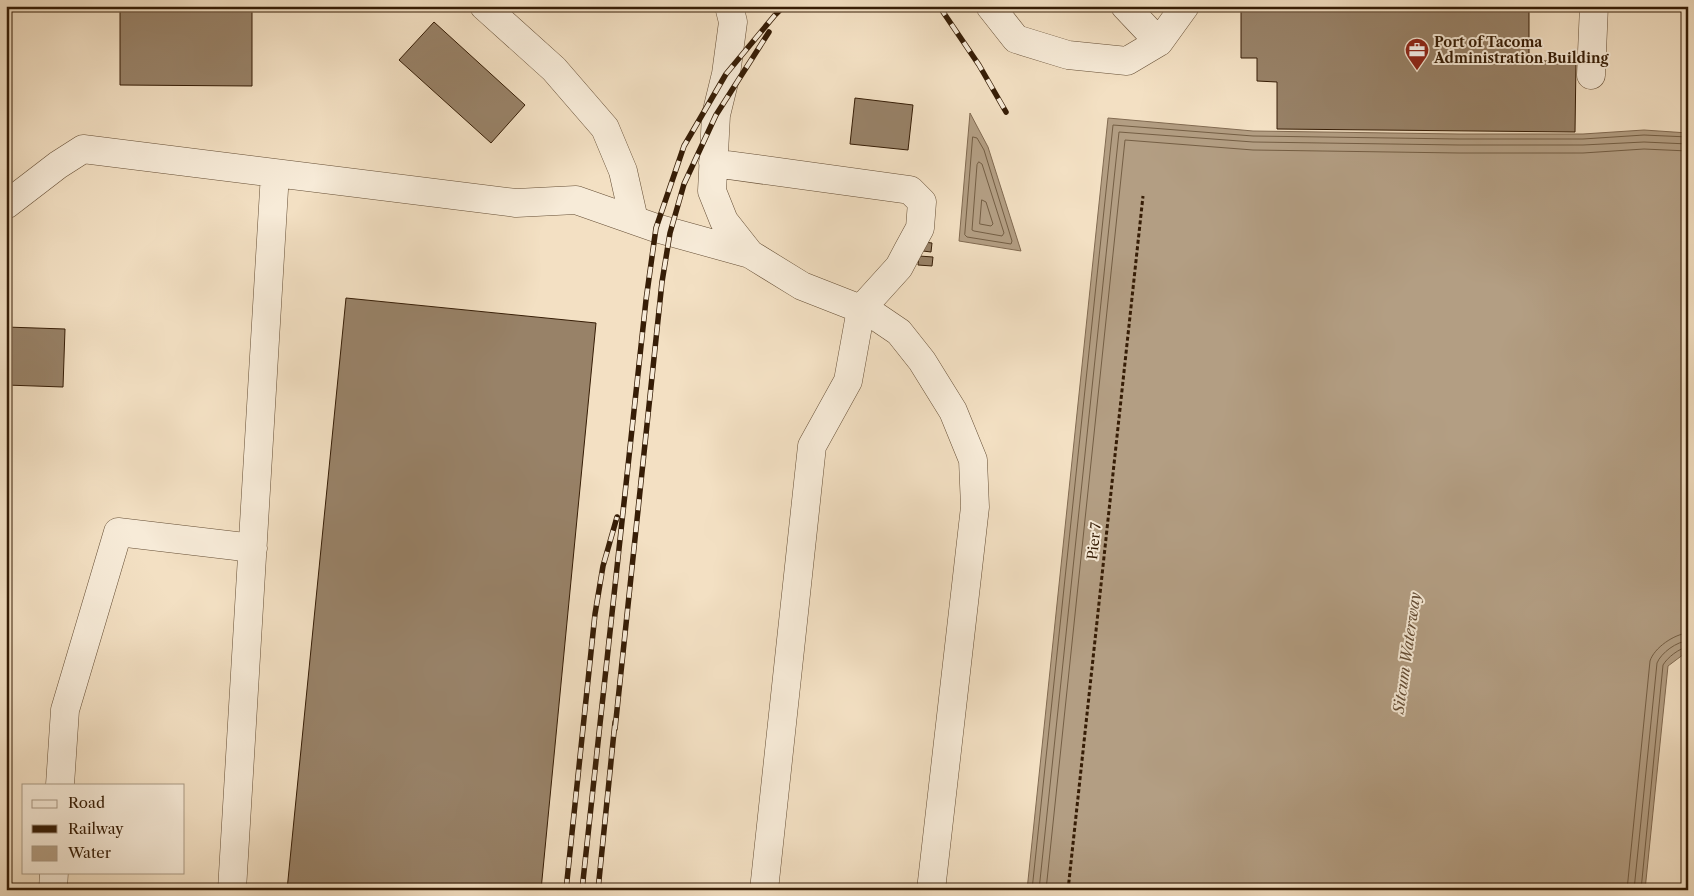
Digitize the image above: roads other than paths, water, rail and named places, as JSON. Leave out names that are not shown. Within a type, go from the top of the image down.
[{"type":"street","points":[[484,6],[554,69],[605,128],[623,171],[634,220]]},
{"type":"street","points":[[729,6],[733,22],[726,74],[716,115],[712,191],[724,221],[750,254]]},
{"type":"street","points":[[990,6],[1016,39],[1068,55],[1127,61],[1159,42],[1185,6]]},
{"type":"street","points":[[1125,6],[1159,42]]},
{"type":"street","points":[[1591,75],[1594,6]]},
{"type":"street","points":[[6,205],[58,165],[83,149],[516,203],[576,200],[656,228],[750,254],[802,286],[871,313],[899,332],[922,360],[953,411],[973,460],[976,507],[932,890]]},
{"type":"street","points":[[713,164],[910,190],[922,202],[920,228],[899,267],[861,309],[848,381],[812,446],[764,890]]},
{"type":"street","points":[[232,890],[274,173]]},
{"type":"street","points":[[60,784],[65,710],[118,532],[252,548]]},
{"type":"street","points":[[53,890],[54,874]]},
{"type":"water","points":[[970,113],[988,147],[1021,251],[959,241]]},
{"type":"water","name":"Sitcum Waterway","points":[[1108,118],[1253,131],[1583,134],[1644,130],[1688,133],[1688,651],[1668,666],[1645,890],[1027,890]]},
{"type":"railway","points":[[582,890],[646,300],[656,228],[684,146],[726,74],[784,6]]},
{"type":"railway","points":[[939,6],[979,65],[1006,112]]},
{"type":"railway","points":[[615,729],[662,282],[670,233],[684,184],[716,115],[769,32]]},
{"type":"railway","points":[[566,890],[595,614],[603,566],[617,517]]},
{"type":"railway","points":[[598,890],[615,722]]},
{"type":"place","name":"Port of Tacoma Administration Building","points":[[1417,71]]}]
